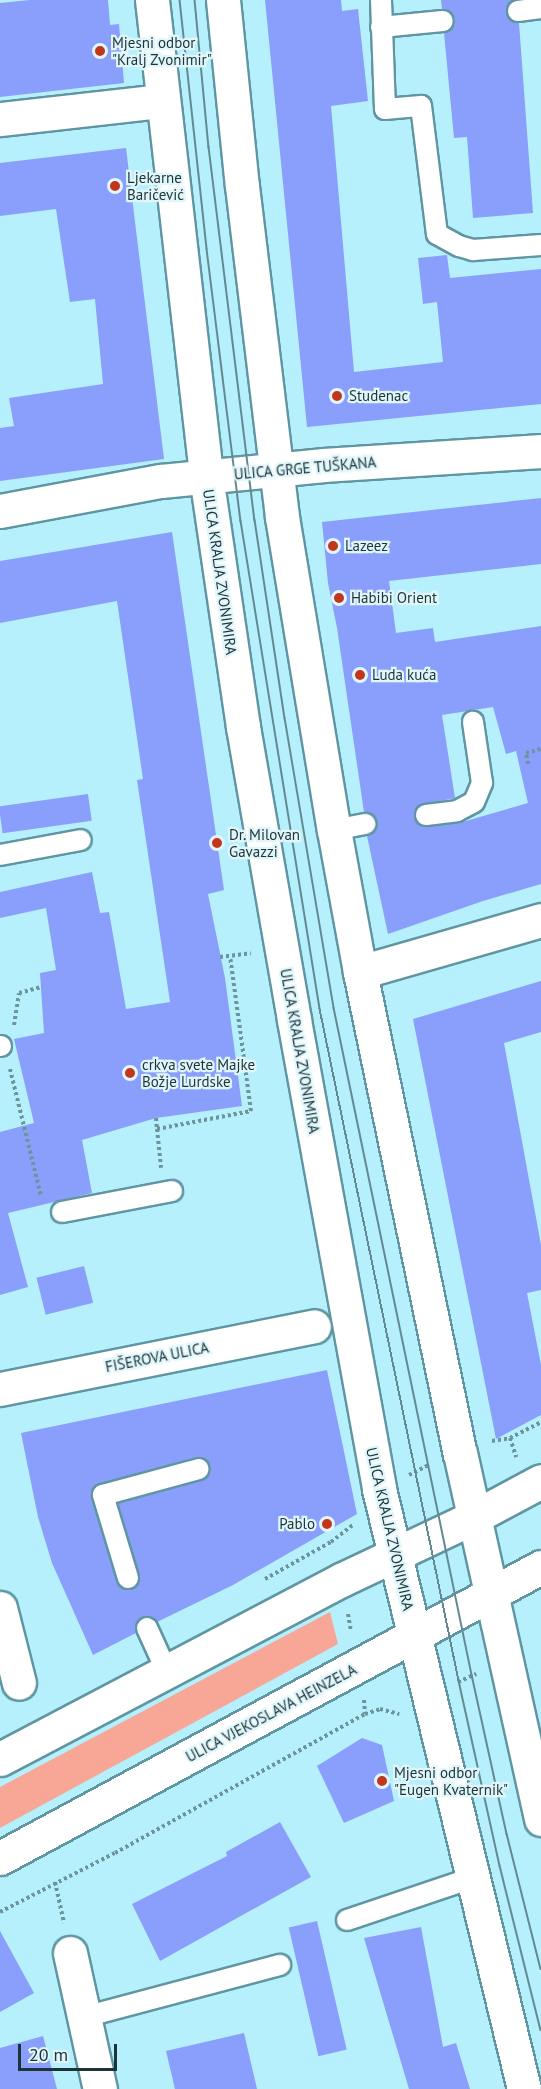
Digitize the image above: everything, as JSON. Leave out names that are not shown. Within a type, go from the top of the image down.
[{"type":"main road","name":"ULICA KRALJA ZVONIMIRA","points":[[152,0],[161,100],[206,476],[243,727],[291,1008],[373,1455],[394,1553],[524,2089]]},
{"type":"main road","points":[[223,0],[242,186],[276,470],[334,830],[360,972],[474,1517],[541,1819]]},
{"type":"main road","points":[[0,119],[161,100]]},
{"type":"main road","name":"ULICA GRGE TUŠKANA","points":[[0,511],[161,481],[206,476],[541,451]]},
{"type":"main road","points":[[360,972],[541,920]]},
{"type":"main road","name":"FIŠEROVA ULICA","points":[[0,1389],[314,1326]]},
{"type":"main road","points":[[0,1759],[394,1553],[474,1517],[529,1472]]},
{"type":"main road","name":"ULICA VJEKOSLAVA HEINZELA","points":[[0,1858],[541,1568]]},
{"type":"main road","points":[[0,1608],[19,1683]]},
{"type":"main road","points":[[70,1953],[100,2089]]},
{"type":"lane","points":[[381,0],[386,109],[421,106],[436,234],[473,250],[541,244]]},
{"type":"lane","points":[[518,11],[541,8]]},
{"type":"lane","points":[[381,27],[443,21]]},
{"type":"lane","points":[[426,815],[457,811],[474,802],[482,783],[473,722]]},
{"type":"lane","points":[[334,830],[365,824]]},
{"type":"lane","points":[[0,855],[81,840]]},
{"type":"lane","points":[[62,1212],[168,1192]]},
{"type":"lane","points":[[128,1578],[103,1495],[199,1469]]},
{"type":"lane","points":[[147,1628],[167,1672]]},
{"type":"lane","points":[[347,1920],[472,1878]]},
{"type":"lane","points":[[84,2018],[280,1965]]},
{"type":"path","points":[[528,764],[526,753],[541,749]]},
{"type":"path","points":[[220,957],[252,953]]},
{"type":"path","points":[[157,1129],[251,1111],[230,956]]},
{"type":"path","points":[[14,1027],[19,993],[42,987]]},
{"type":"path","points":[[1,1046],[8,1062],[42,1198],[62,1212]]},
{"type":"path","points":[[156,1118],[168,1192]]},
{"type":"path","points":[[489,1441],[510,1438],[541,1422]]},
{"type":"path","points":[[510,1438],[529,1472]]},
{"type":"path","points":[[331,1542],[355,1524]]},
{"type":"path","points":[[347,1610],[353,1639]]},
{"type":"path","points":[[364,1700],[365,1714]]},
{"type":"path","points":[[0,1912],[54,1882],[114,1853],[365,1714],[381,1709],[399,1714]]},
{"type":"path","points":[[54,1882],[70,1953]]},
{"type":"shaded area","points":[[330,1612],[338,1644],[0,1828],[0,1787]]},
{"type":"building","points":[[30,0],[108,0],[110,25],[119,24],[124,83],[0,97],[0,3]]},
{"type":"building","points":[[265,0],[341,0],[342,11],[358,9],[368,101],[331,106],[354,372],[443,362],[437,302],[423,304],[418,258],[447,255],[450,278],[541,269],[541,404],[307,427]]},
{"type":"building","points":[[441,0],[514,0],[507,6],[506,12],[509,19],[519,23],[533,213],[473,218],[467,137],[454,138],[444,33],[454,26],[455,19],[448,10],[442,9]]},
{"type":"building","points":[[126,148],[164,459],[0,481],[0,428],[14,426],[9,398],[103,384],[95,299],[70,302],[56,209],[0,216],[0,163]]},
{"type":"building","points":[[541,498],[541,564],[389,581],[396,633],[433,628],[435,642],[541,626],[541,884],[483,901],[388,934],[367,836],[373,833],[377,822],[374,816],[364,812],[337,628],[328,583],[322,522]],"holes":[[[493,707],[506,754],[516,751],[528,803],[459,823],[421,826],[414,816],[418,806],[455,798],[442,715]]]},
{"type":"building","points":[[172,532],[224,890],[208,894],[225,978],[242,1106],[156,1118],[82,1140],[92,1193],[8,1213],[28,1287],[0,1295],[0,1132],[34,1123],[14,1039],[44,1033],[40,973],[56,970],[46,908],[0,918],[0,892],[92,872],[100,913],[109,912],[126,1009],[170,1002],[137,780],[143,779],[117,601],[0,623],[0,561]]},
{"type":"building","points":[[88,794],[92,821],[3,833],[0,806]]},
{"type":"building","points":[[541,981],[541,1032],[504,1043],[541,1245],[541,1290],[527,1293],[541,1365],[541,1415],[496,1439],[413,1019]]},
{"type":"building","points":[[84,1266],[93,1303],[46,1315],[36,1278]]},
{"type":"building","points":[[327,1370],[357,1514],[233,1585],[157,1622],[149,1616],[142,1617],[135,1626],[136,1633],[93,1655],[52,1563],[38,1517],[21,1433]],"holes":[[[196,1457],[203,1458],[210,1465],[207,1478],[118,1503],[140,1580],[132,1589],[120,1587],[92,1498],[94,1487]]]},
{"type":"building","points":[[362,1738],[382,1745],[394,1801],[344,1823],[317,1766]]},
{"type":"building","points":[[280,1822],[311,1877],[160,1961],[132,1904],[227,1856],[226,1852]]},
{"type":"building","points":[[317,1921],[347,2050],[318,2056],[289,1928]]},
{"type":"building","points":[[421,1927],[443,2047],[456,2043],[470,2089],[409,2089],[364,1938]]},
{"type":"building","points":[[0,1931],[34,1993],[0,2012]]},
{"type":"building","points":[[244,2033],[257,2089],[175,2089],[166,2051]]},
{"type":"building","points":[[43,2036],[57,2089],[0,2089],[0,2048]]},
{"type":"tram line","points":[[180,0],[207,249],[241,521],[320,1009],[459,1681],[500,1866],[541,2030]]},
{"type":"tram line","points":[[195,0],[209,147],[255,520],[285,718],[334,1008],[472,1675],[507,1834],[541,1969]]},
{"type":"place","name":"Mjesni odbor \"Kralj Zvonimir\"","points":[[100,51]]},
{"type":"place","name":"Ljekarne Baričević","points":[[115,186]]},
{"type":"place","name":"Studenac","points":[[337,396]]},
{"type":"place","name":"Lazeez","points":[[333,546]]},
{"type":"place","name":"Habibi Orient","points":[[339,598]]},
{"type":"place","name":"Luda kuća","points":[[360,675]]},
{"type":"place","name":"Dr. Milovan Gavazzi","points":[[217,843]]},
{"type":"place","name":"crkva svete Majke Božje Lurdske","points":[[130,1073]]},
{"type":"place","name":"Pablo","points":[[327,1524]]},
{"type":"place","name":"Mjesni odbor \"Eugen Kvaternik\"","points":[[382,1781]]}]
